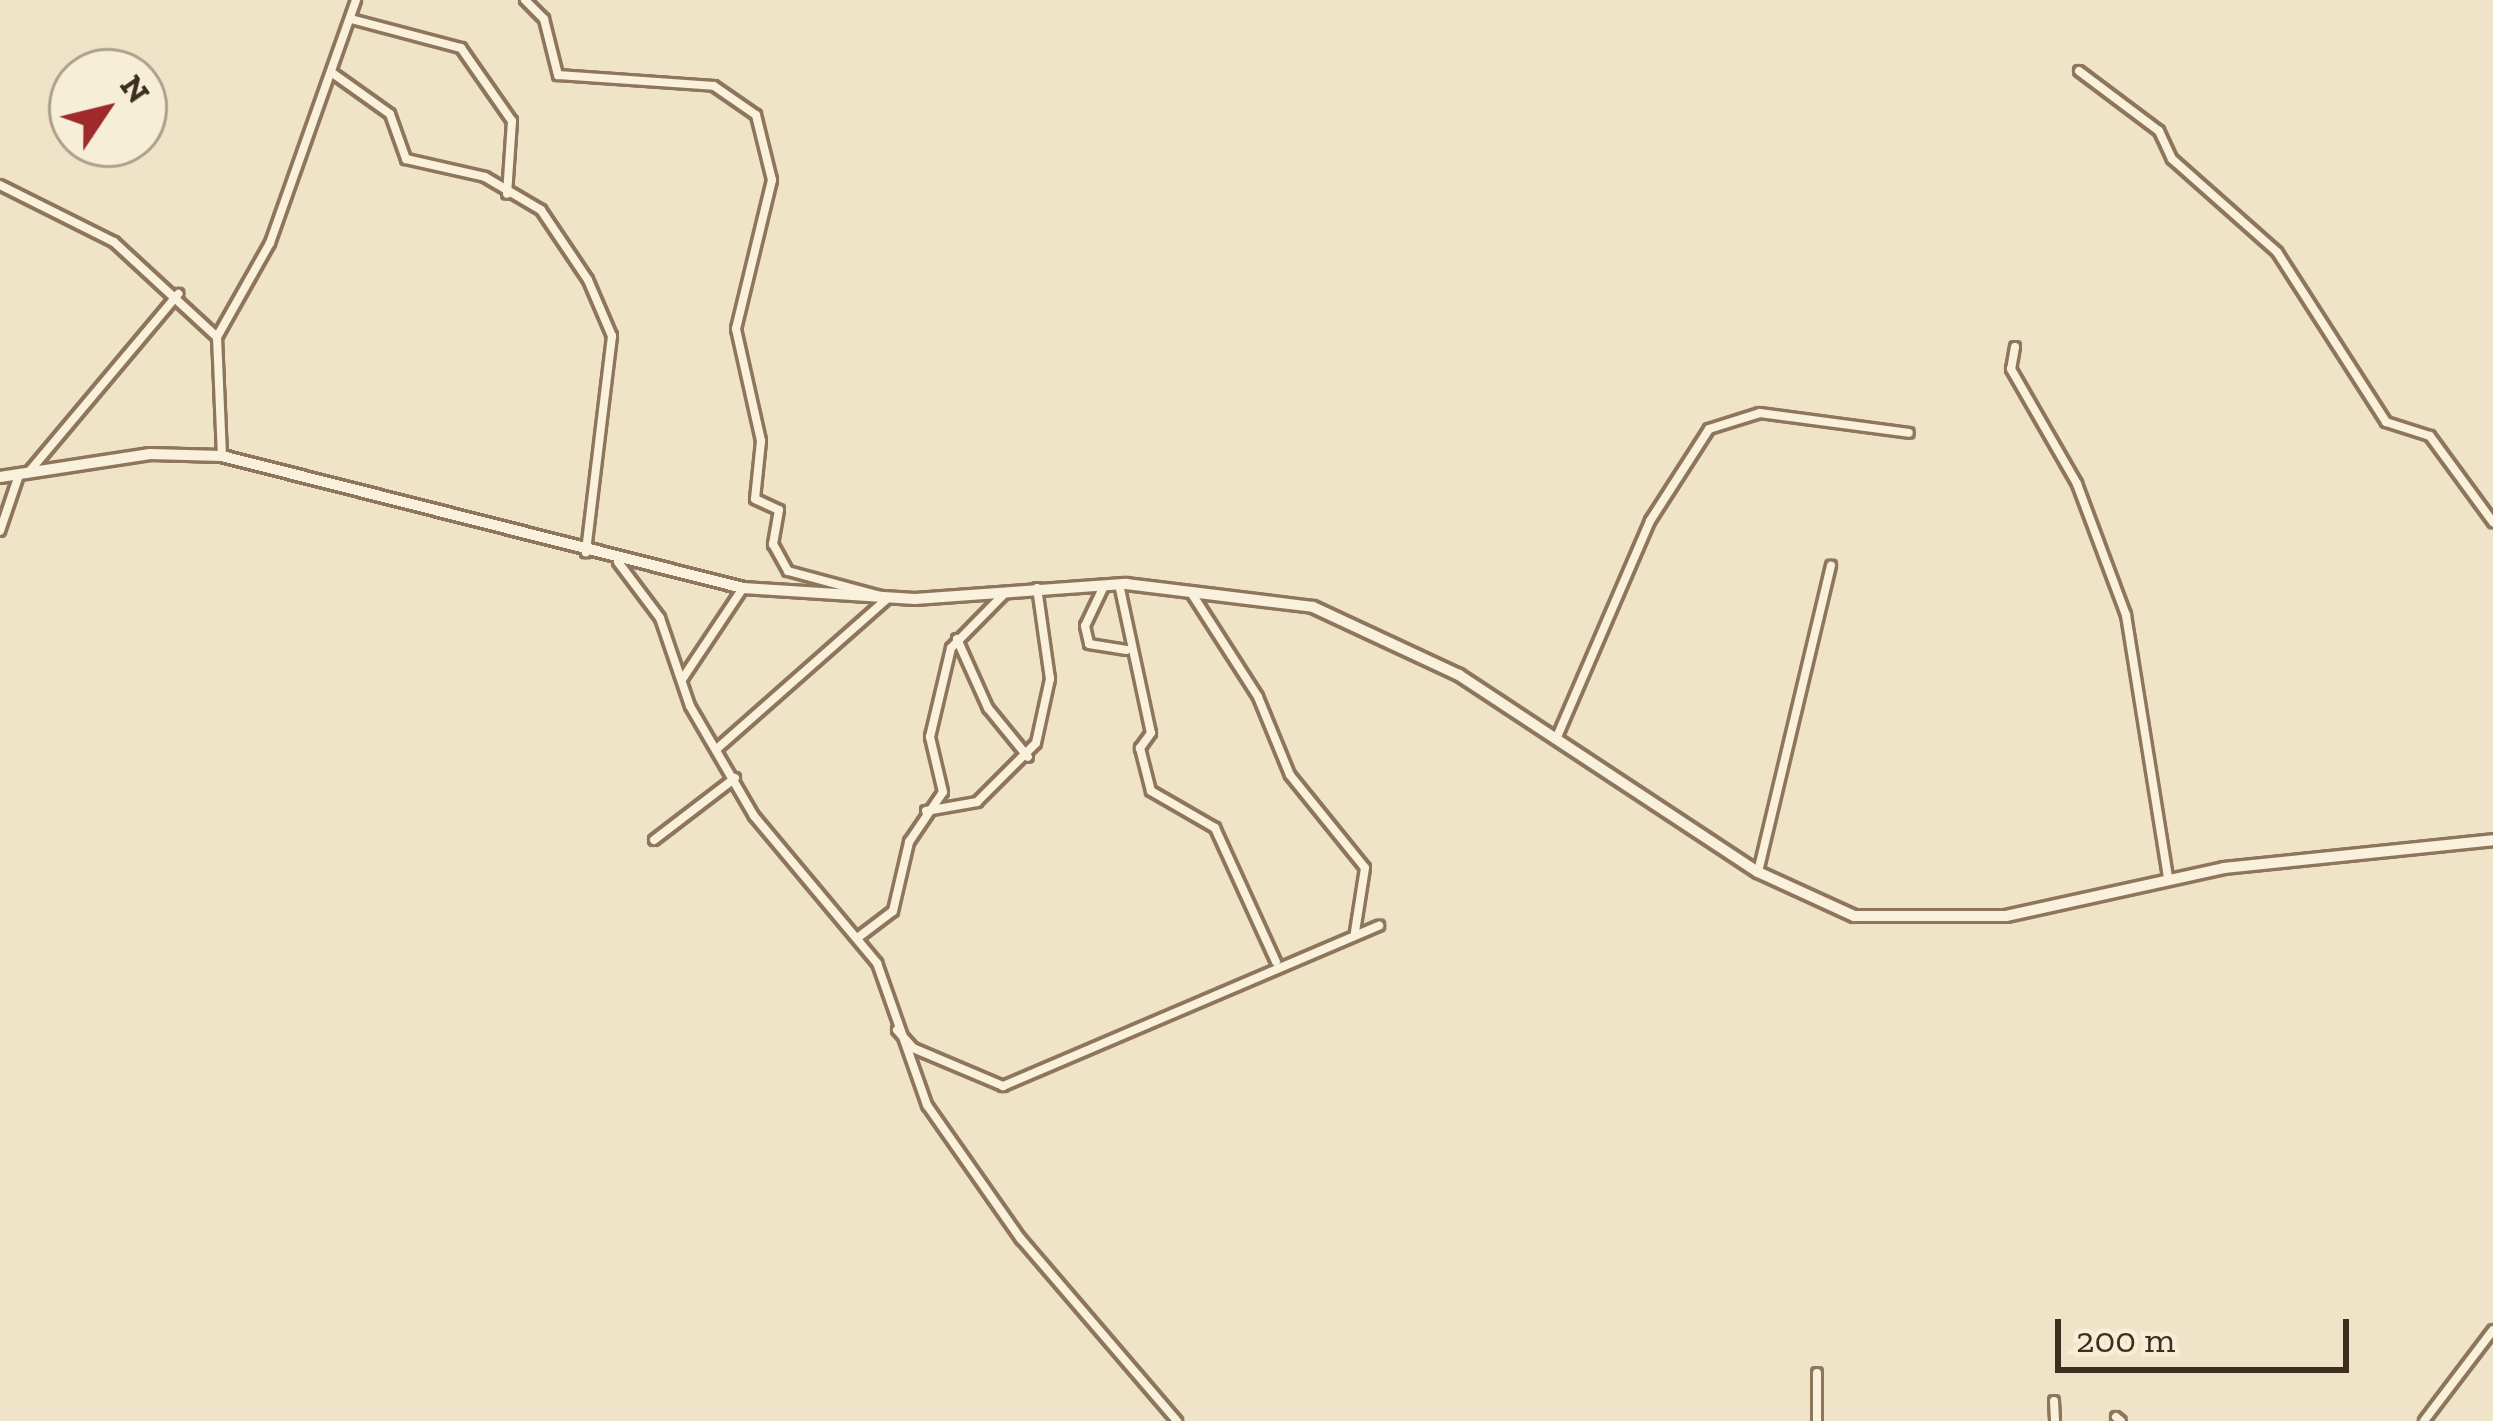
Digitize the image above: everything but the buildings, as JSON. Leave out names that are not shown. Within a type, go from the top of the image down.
[{"type":"street","points":[[223,456],[218,337],[270,242],[356,0]]},
{"type":"street","points":[[525,0],[544,19],[558,76],[714,86],[756,115],[772,180],[736,322],[761,441],[755,499],[778,510],[773,544],[788,571],[888,598]]},
{"type":"street","points":[[350,19],[461,48],[512,121],[507,196]]},
{"type":"street","points":[[2079,71],[2159,131],[2172,159],[2277,252],[2386,422],[2429,436],[2493,522]]},
{"type":"street","points":[[331,72],[390,114],[406,159],[482,176],[552,223],[611,331],[586,553]]},
{"type":"street","points":[[0,185],[114,242],[178,294],[218,337]]},
{"type":"street","points":[[0,531],[24,474],[178,294]]},
{"type":"street","points":[[2015,347],[2011,369],[2078,484],[2126,615],[2168,877]]},
{"type":"street","points":[[1557,736],[1650,521],[1709,429],[1760,412],[1909,433]]},
{"type":"street","points":[[0,477],[150,454],[223,456],[618,562],[743,588],[888,598],[1036,586],[1189,587],[1340,615],[1557,736],[1758,872],[1854,916],[1938,920],[2168,877],[2493,840]]},
{"type":"street","points":[[618,562],[660,618],[682,679],[760,826],[860,935],[897,1029],[910,1077],[986,1192],[1177,1421]]},
{"type":"street","points":[[1758,872],[1831,566]]},
{"type":"street","points":[[1104,584],[1088,644],[1127,650]]},
{"type":"street","points":[[1119,584],[1127,650],[1151,733],[1140,748],[1151,791],[1212,825],[1276,962]]},
{"type":"street","points":[[925,810],[964,810],[1028,757],[1050,679],[1036,586]]},
{"type":"street","points":[[1189,587],[1258,697],[1291,775],[1365,868],[1355,932]]},
{"type":"street","points":[[682,679],[743,588]]},
{"type":"street","points":[[860,935],[893,911],[925,810],[943,792],[930,737],[957,639],[1006,590]]},
{"type":"street","points":[[717,749],[888,598]]},
{"type":"street","points":[[957,639],[988,708],[1028,757]]},
{"type":"street","points":[[654,841],[736,778]]},
{"type":"street","points":[[897,1029],[914,1048],[1003,1085],[1276,962],[1379,926]]},
{"type":"street","points":[[2424,1421],[2493,1330]]},
{"type":"street","points":[[1817,1373],[1817,1421]]},
{"type":"street","points":[[2054,1401],[2055,1421]]}]
